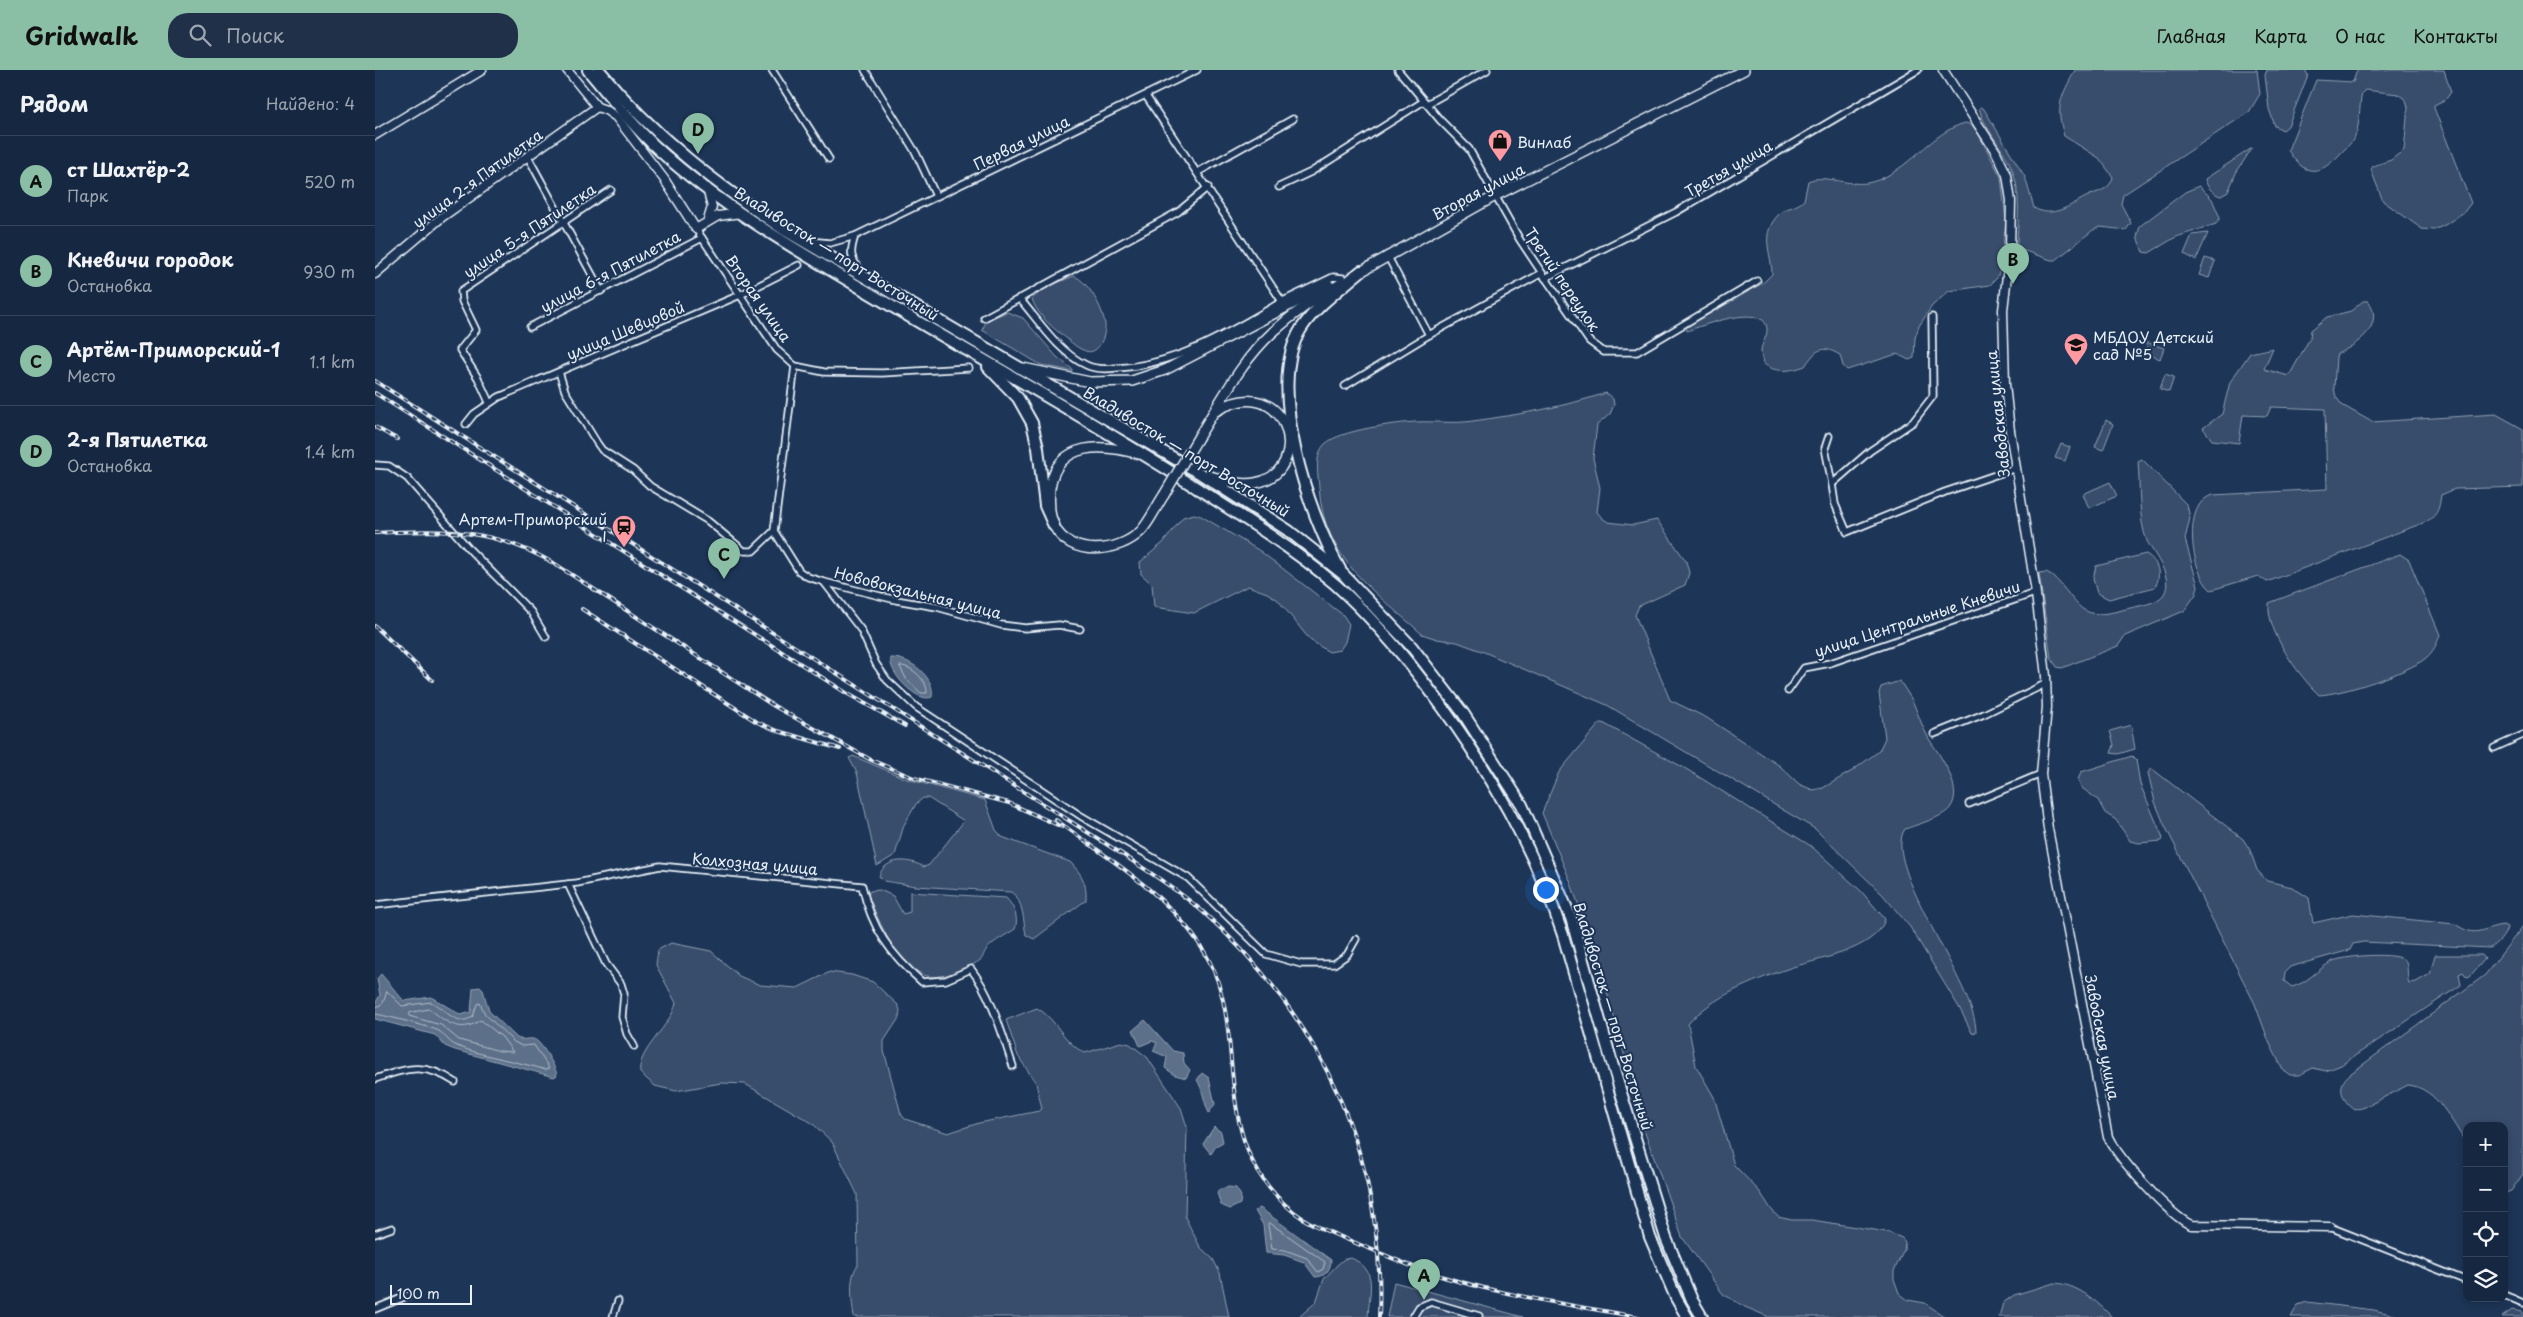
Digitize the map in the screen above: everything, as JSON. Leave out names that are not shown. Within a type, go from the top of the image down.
[{"type":"highway","name":"Владивосток — порт Восточный","points":[[588,70],[633,124],[659,150],[741,213],[831,270],[1149,457],[1263,530],[1338,587],[1405,657],[1461,730],[1509,810],[1549,894],[1563,935],[1650,1237],[1687,1317]]},
{"type":"highway","name":"Владивосток — порт Восточный","points":[[599,70],[625,101],[690,163],[726,190],[802,240],[881,288],[1201,474],[1289,531],[1343,574],[1399,632],[1439,679],[1522,805],[1571,918],[1614,1070],[1666,1238],[1692,1300],[1702,1317]]},
{"type":"highway","points":[[1343,574],[1325,543],[1308,495],[1293,432],[1286,384],[1291,353],[1300,330],[1330,296],[1361,271]]},
{"type":"highway","points":[[979,357],[1025,407],[1032,423],[1038,448],[1045,506],[1054,526]]},
{"type":"main road","name":"Вторая улица","points":[[1361,271],[1497,195],[1744,70]]},
{"type":"main road","points":[[1017,366],[1090,382],[1132,381],[1165,370],[1306,295],[1361,271]]},
{"type":"main road","points":[[1149,457],[1116,447],[1092,447],[1078,450],[1064,460],[1055,470],[1051,484],[1049,505],[1054,526],[1063,536],[1076,544],[1098,550],[1111,548],[1141,531],[1235,378],[1272,333],[1317,298],[1361,271]]},
{"type":"main road","points":[[1201,474],[1238,484],[1255,483],[1269,478],[1278,471],[1286,457],[1287,427],[1280,414],[1265,403],[1249,401],[1230,402],[1214,412]]},
{"type":"street","points":[[375,135],[481,70]]},
{"type":"street","points":[[567,70],[597,108]]},
{"type":"street","points":[[771,70],[829,159]]},
{"type":"street","points":[[865,70],[916,153],[936,196]]},
{"type":"street","name":"Первая улица","points":[[802,240],[820,244],[855,236],[1146,96],[1189,72],[1197,70]]},
{"type":"street","name":"Третий переулок","points":[[1399,70],[1440,120],[1469,149],[1497,195],[1520,240],[1589,341],[1604,352],[1623,354],[1637,352],[1757,280]]},
{"type":"street","points":[[1279,186],[1311,172],[1426,103],[1487,70]]},
{"type":"street","name":"Третья улица","points":[[1345,386],[1429,335],[1544,275],[1676,212],[1918,70]]},
{"type":"street","name":"Заводская улица","points":[[1943,70],[1996,152],[2007,175],[2009,188],[2011,216],[2003,331],[2006,397],[2047,683],[2046,727],[2041,774],[2048,830],[2105,1128],[2112,1144],[2167,1208],[2181,1220],[2191,1225],[2330,1227]]},
{"type":"street","points":[[1146,96],[1283,300]]},
{"type":"street","name":"улица 2-я Пятилетка","points":[[375,274],[442,217],[597,108]]},
{"type":"street","name":"Вторая улица","points":[[597,108],[606,110],[616,117],[664,179],[777,350],[795,366]]},
{"type":"street","points":[[1198,172],[1293,119]]},
{"type":"street","points":[[528,157],[601,291]]},
{"type":"street","points":[[984,318],[1178,212],[1208,187]]},
{"type":"street","points":[[707,188],[712,207],[708,220]]},
{"type":"street","name":"улица 5-я Пятилетка","points":[[489,402],[478,378],[460,350],[476,330],[462,301],[461,291],[611,190]]},
{"type":"street","points":[[696,229],[708,220],[723,214],[741,213]]},
{"type":"street","points":[[855,236],[850,250],[851,260],[881,288]]},
{"type":"street","name":"улица 6-я Пятилетка","points":[[530,327],[702,238]]},
{"type":"street","points":[[1387,255],[1429,335]]},
{"type":"street","name":"улица Шевцовой","points":[[466,424],[469,418],[489,402],[740,295],[799,265]]},
{"type":"street","points":[[1019,298],[1070,356],[1087,366],[1108,369],[1154,363],[1178,356],[1226,333],[1283,300],[1333,277],[1343,278]]},
{"type":"street","points":[[1832,484],[1870,451],[1913,422],[1933,396],[1932,317]]},
{"type":"street","points":[[559,372],[565,391],[602,450],[633,470],[650,486],[671,500],[693,510],[744,551],[753,551],[774,531],[795,366],[824,372],[882,373],[969,368]]},
{"type":"street","points":[[1829,436],[1825,448],[1835,504],[1847,532],[1945,492],[2016,468]]},
{"type":"street","points":[[375,465],[389,466],[407,478],[470,550],[531,612],[546,637]]},
{"type":"street","name":"Нововокзальная улица","points":[[774,531],[799,570],[808,577],[896,600],[937,607],[1001,626],[1025,628],[1059,624],[1080,629]]},
{"type":"street","points":[[824,582],[861,630],[875,664],[887,680],[916,707],[1081,816],[1188,878],[1266,954],[1301,964],[1334,964],[1347,955],[1356,939]]},
{"type":"street","name":"улица Центральные Кневичи","points":[[1788,691],[1804,668],[1830,663],[2035,593]]},
{"type":"street","points":[[1934,734],[1984,714],[2047,683]]},
{"type":"street","points":[[2495,748],[2523,735]]},
{"type":"street","points":[[1969,804],[2041,774]]},
{"type":"street","name":"Колхозная улица","points":[[375,905],[568,884],[660,866],[862,886],[872,918],[888,948],[922,982],[946,980],[971,969],[978,978],[998,1023],[1013,1066]]},
{"type":"street","points":[[568,884],[606,964],[621,984],[623,994],[622,1017],[627,1034],[634,1046]]},
{"type":"street","points":[[375,1080],[410,1068],[440,1072],[455,1082]]},
{"type":"street","points":[[2330,1227],[2463,1279]]},
{"type":"street","points":[[375,1234],[392,1228]]},
{"type":"street","points":[[375,1309],[409,1295]]},
{"type":"street","points":[[2508,1297],[2523,1303]]},
{"type":"street","points":[[613,1317],[618,1301]]},
{"type":"street","points":[[1413,1317],[1419,1308],[1431,1302],[1479,1316]]},
{"type":"shaded area","points":[[2075,70],[2257,70],[2260,94],[2249,112],[2123,195],[2121,204],[2131,223],[2126,230],[2100,227],[2093,230],[2056,260],[2051,260],[2019,249],[2017,245],[2018,192],[2016,182],[2009,162],[1981,115],[1979,108],[1984,109],[2025,177],[2034,208],[2048,212],[2061,210],[2106,188],[2113,177],[2099,158],[2064,136],[2060,116],[2061,101]]},
{"type":"shaded area","points":[[2267,70],[2305,70],[2308,75],[2288,126],[2283,130],[2275,126],[2269,109],[2265,75]]},
{"type":"shaded area","points":[[2357,70],[2444,70],[2451,92],[2446,99],[2434,105],[2434,108],[2471,203],[2464,212],[2445,225],[2434,230],[2422,229],[2383,201],[2371,170],[2373,166],[2391,160],[2404,150],[2408,107],[2406,100],[2398,94],[2365,90],[2362,93],[2358,127],[2355,136],[2333,161],[2319,170],[2306,169],[2294,159],[2288,150],[2316,80],[2353,82]]},
{"type":"shaded area","points":[[1965,123],[1972,125],[1979,135],[2001,177],[2006,220],[2001,267],[1997,278],[1990,285],[1949,291],[1932,306],[1919,326],[1915,338],[1914,358],[1909,360],[1897,354],[1847,370],[1843,366],[1840,355],[1823,349],[1812,356],[1805,366],[1789,370],[1778,370],[1763,363],[1761,348],[1767,328],[1763,320],[1744,316],[1718,321],[1687,331],[1686,328],[1690,325],[1763,283],[1772,274],[1768,244],[1769,229],[1780,213],[1804,200],[1808,181],[1822,179],[1855,183],[1872,182],[1897,170],[1941,135]]},
{"type":"shaded area","points":[[2252,148],[2236,173],[2228,192],[2221,196],[2213,192],[2205,179]]},
{"type":"shaded area","points":[[2199,186],[2212,199],[2220,218],[2216,224],[2176,237],[2149,253],[2143,252],[2137,237],[2140,226],[2185,192]]},
{"type":"shaded area","points":[[2208,233],[2196,260],[2184,254],[2192,235]]},
{"type":"shaded area","points":[[2205,258],[2215,261],[2209,278],[2199,275]]},
{"type":"shaded area","points":[[1074,276],[1080,279],[1090,290],[1104,318],[1105,329],[1102,340],[1093,351],[1088,352],[1080,349],[1057,331],[1040,314],[1032,299],[1045,288]]},
{"type":"shaded area","points":[[2363,301],[2368,301],[2373,310],[2374,318],[2371,326],[2360,340],[2337,354],[2336,357],[2334,388],[2336,397],[2342,405],[2372,422],[2496,414],[2523,429],[2523,487],[2455,489],[2441,495],[2437,512],[2423,523],[2267,582],[2258,576],[2211,590],[2204,582],[2194,555],[2192,539],[2196,511],[2203,500],[2213,495],[2327,489],[2325,409],[2271,407],[2267,416],[2243,415],[2239,443],[2212,440],[2203,428],[2222,414],[2230,382],[2250,353],[2273,348],[2264,369],[2289,376],[2310,338],[2311,330],[2327,317],[2351,311]]},
{"type":"shaded area","points":[[1007,312],[1023,318],[1057,357],[1072,371],[1041,365],[982,330],[987,320]]},
{"type":"shaded area","points":[[2145,342],[2164,348],[2160,359],[2150,355]]},
{"type":"shaded area","points":[[2165,374],[2174,377],[2169,392],[2160,389]]},
{"type":"shaded area","points":[[1606,393],[1613,399],[1614,405],[1610,414],[1597,425],[1593,458],[1600,488],[1597,512],[1608,522],[1633,525],[1657,520],[1686,561],[1689,573],[1685,585],[1639,606],[1635,615],[1670,700],[1707,718],[1780,766],[1799,784],[1813,790],[1823,788],[1852,771],[1879,751],[1885,738],[1879,693],[1881,687],[1900,681],[1912,700],[1927,734],[1949,772],[1953,782],[1954,800],[1950,808],[1942,815],[1905,829],[1901,846],[1906,869],[1917,897],[1962,986],[1972,1012],[1976,1032],[1972,1033],[1960,1009],[1910,927],[1883,895],[1815,829],[1607,705],[1484,652],[1457,642],[1437,639],[1422,634],[1354,572],[1330,535],[1323,513],[1317,465],[1322,448],[1332,439],[1355,431],[1395,424],[1466,422],[1506,416],[1557,406]]},
{"type":"shaded area","points":[[2106,420],[2113,424],[2103,450],[2095,447]]},
{"type":"shaded area","points":[[2061,444],[2070,447],[2065,461],[2055,458]]},
{"type":"shaded area","points":[[2142,459],[2187,505],[2190,518],[2185,539],[2198,586],[2196,594],[2184,611],[2125,636],[2118,646],[2062,668],[2057,667],[2051,658],[2039,573],[2046,572],[2052,575],[2076,603],[2089,612],[2098,614],[2141,606],[2157,600],[2164,594],[2167,581],[2165,573],[2147,541],[2142,523],[2138,461]]},
{"type":"shaded area","points":[[2110,482],[2117,496],[2089,508],[2083,494]]},
{"type":"shaded area","points":[[1194,514],[1201,516],[1260,551],[1343,615],[1349,624],[1345,642],[1340,650],[1329,652],[1310,640],[1278,600],[1267,593],[1248,586],[1194,613],[1154,607],[1152,584],[1141,574],[1140,562],[1163,543],[1183,517]]},
{"type":"shaded area","points":[[2146,554],[2153,560],[2158,569],[2155,587],[2109,599],[2097,593],[2093,579],[2096,566]]},
{"type":"shaded area","points":[[2400,554],[2409,560],[2440,635],[2435,648],[2426,658],[2405,670],[2374,682],[2343,691],[2319,695],[2302,677],[2285,652],[2273,627],[2269,614],[2269,603]]},
{"type":"shaded area","points":[[1600,723],[1686,769],[1811,846],[1861,891],[1885,919],[1879,930],[1870,939],[1857,946],[1787,969],[1733,991],[1697,1014],[1688,1024],[1696,1066],[1714,1097],[1734,1165],[1760,1192],[1778,1217],[1792,1220],[1812,1220],[1887,1232],[1902,1238],[1905,1242],[1904,1250],[1894,1271],[1894,1279],[1899,1293],[1908,1300],[1925,1303],[1945,1317],[1769,1317],[1745,1307],[1723,1294],[1682,1237],[1638,1113],[1620,1037],[1596,954],[1569,878],[1542,813],[1559,772]]},
{"type":"shaded area","points":[[2131,725],[2135,749],[2118,754],[2111,753],[2114,745],[2110,731]]},
{"type":"shaded area","points":[[853,756],[907,779],[985,800],[996,830],[1002,837],[1070,862],[1083,879],[1086,889],[1086,900],[1034,939],[1026,935],[1021,906],[1011,892],[916,886],[884,881],[879,876],[887,865],[893,862],[912,862],[924,867],[929,865],[964,821],[928,798],[923,798],[916,804],[904,825],[895,855],[877,866],[857,773],[849,758]]},
{"type":"shaded area","points":[[2132,756],[2136,760],[2140,784],[2163,838],[2162,841],[2139,843],[2130,841],[2116,820],[2105,813],[2098,800],[2082,788],[2078,780],[2081,772]]},
{"type":"shaded area","points":[[2151,768],[2243,839],[2250,850],[2257,870],[2267,881],[2292,887],[2309,898],[2313,923],[2353,914],[2455,924],[2474,932],[2503,925],[2507,927],[2505,933],[2490,948],[2363,942],[2353,944],[2350,950],[2290,967],[2285,972],[2284,981],[2292,987],[2302,983],[2326,965],[2337,960],[2357,956],[2392,956],[2405,961],[2409,983],[2416,982],[2430,974],[2435,955],[2482,955],[2485,959],[2470,976],[2467,977],[2463,972],[2459,974],[2461,985],[2341,1065],[2326,1071],[2313,1068],[2299,1075],[2290,1075],[2283,1070],[2269,1042],[2255,1004],[2165,826],[2155,802],[2148,773]]},
{"type":"shaded area","points":[[880,890],[893,896],[903,914],[910,912],[910,892],[1006,898],[1015,912],[1015,929],[993,943],[981,960],[953,973],[937,976],[924,975],[904,961],[883,929],[868,895],[870,891]]},
{"type":"shaded area","points":[[2523,926],[2523,1174],[2511,1191],[2508,1192],[2508,1122],[2463,1122],[2463,1138],[2436,1099],[2419,1088],[2408,1085],[2365,1107],[2355,1110],[2346,1102],[2342,1092],[2343,1083],[2350,1074],[2485,975]]},
{"type":"shaded area","points":[[671,943],[711,951],[739,976],[760,985],[797,988],[830,972],[852,975],[873,982],[898,1005],[900,1010],[899,1018],[884,1041],[884,1051],[901,1114],[905,1119],[948,1133],[979,1123],[1042,1109],[1036,1083],[1018,1056],[1006,1020],[1037,1008],[1050,1018],[1077,1049],[1085,1053],[1121,1042],[1130,1044],[1147,1057],[1181,1108],[1187,1127],[1185,1217],[1200,1247],[1213,1259],[1220,1273],[1229,1317],[854,1317],[851,1290],[853,1276],[858,1265],[857,1194],[832,1142],[812,1123],[745,1084],[721,1083],[676,1091],[655,1086],[640,1073],[643,1056],[668,1021],[676,1003],[656,965],[658,950]]},
{"type":"shaded area","points":[[1351,1258],[1360,1263],[1369,1275],[1368,1317],[1299,1317],[1316,1302],[1324,1279],[1344,1259]]},
{"type":"shaded area","points":[[1394,1282],[1523,1317],[1387,1317]]},
{"type":"shaded area","points":[[2054,1283],[2071,1286],[2086,1294],[2112,1317],[1999,1317],[2003,1303],[2014,1295]]},
{"type":"shaded area","points":[[2307,1302],[2374,1310],[2403,1317],[2291,1317],[2298,1305]]},
{"type":"shaded area","points":[[2512,1310],[2523,1312],[2523,1317],[2502,1317]]},
{"type":"water","points":[[891,658],[906,661],[920,670],[930,682],[932,697],[919,696],[904,685],[894,671]]},
{"type":"water","points":[[381,974],[404,1001],[431,997],[461,1015],[471,1012],[473,988],[480,987],[483,990],[489,1011],[517,1038],[533,1039],[540,1044],[548,1055],[557,1075],[554,1077],[455,1050],[445,1046],[435,1035],[375,1019],[375,1004],[380,995],[377,979]]},
{"type":"water","points":[[1145,1020],[1173,1051],[1183,1053],[1184,1063],[1190,1070],[1186,1078],[1175,1075],[1165,1068],[1167,1057],[1153,1051],[1157,1043],[1152,1041],[1140,1046],[1133,1030]]},
{"type":"water","points":[[1202,1073],[1209,1078],[1215,1104],[1209,1113],[1197,1080]]},
{"type":"water","points":[[1214,1127],[1221,1132],[1223,1142],[1216,1146],[1211,1154],[1203,1144]]},
{"type":"water","points":[[1236,1188],[1241,1196],[1240,1204],[1230,1209],[1221,1205],[1217,1193],[1220,1189]]},
{"type":"water","points":[[1260,1208],[1331,1260],[1327,1272],[1322,1276],[1315,1277],[1304,1262],[1284,1255],[1266,1253],[1263,1225],[1255,1211]]},
{"type":"railway","points":[[375,381],[1122,854],[1173,888],[1202,911],[1244,952],[1281,997],[1312,1044],[1338,1094],[1357,1146],[1371,1201],[1378,1258],[1379,1317]]},
{"type":"railway","points":[[375,393],[848,694],[905,726]]},
{"type":"railway","points":[[375,427],[397,439]]},
{"type":"railway","points":[[375,533],[424,531],[468,534],[489,537],[532,552],[555,564],[774,706],[871,760],[914,778],[1009,803],[1062,827]]},
{"type":"railway","points":[[582,609],[757,722],[778,731],[840,749]]},
{"type":"railway","points":[[375,626],[432,680]]},
{"type":"railway","points":[[1056,820],[1127,871],[1150,890],[1172,910],[1191,932],[1207,956],[1218,982],[1225,1008],[1237,1113],[1243,1139],[1253,1163],[1268,1186],[1289,1208],[1323,1229],[1422,1270],[1475,1286],[1529,1298],[1638,1317]]},
{"type":"place","name":"2-я Пятилетка","points":[[698,154]]},
{"type":"place","name":"Винлаб","points":[[1500,162]]},
{"type":"place","name":"Кневичи городок","points":[[2013,284]]},
{"type":"place","name":"МБДОУ Детский сад №5","points":[[2076,366]]},
{"type":"place","name":"Артем-Приморский I","points":[[624,548]]},
{"type":"place","name":"Артём-Приморский-1","points":[[724,579]]},
{"type":"place","name":"ст Шахтёр-2","points":[[1424,1300]]}]
